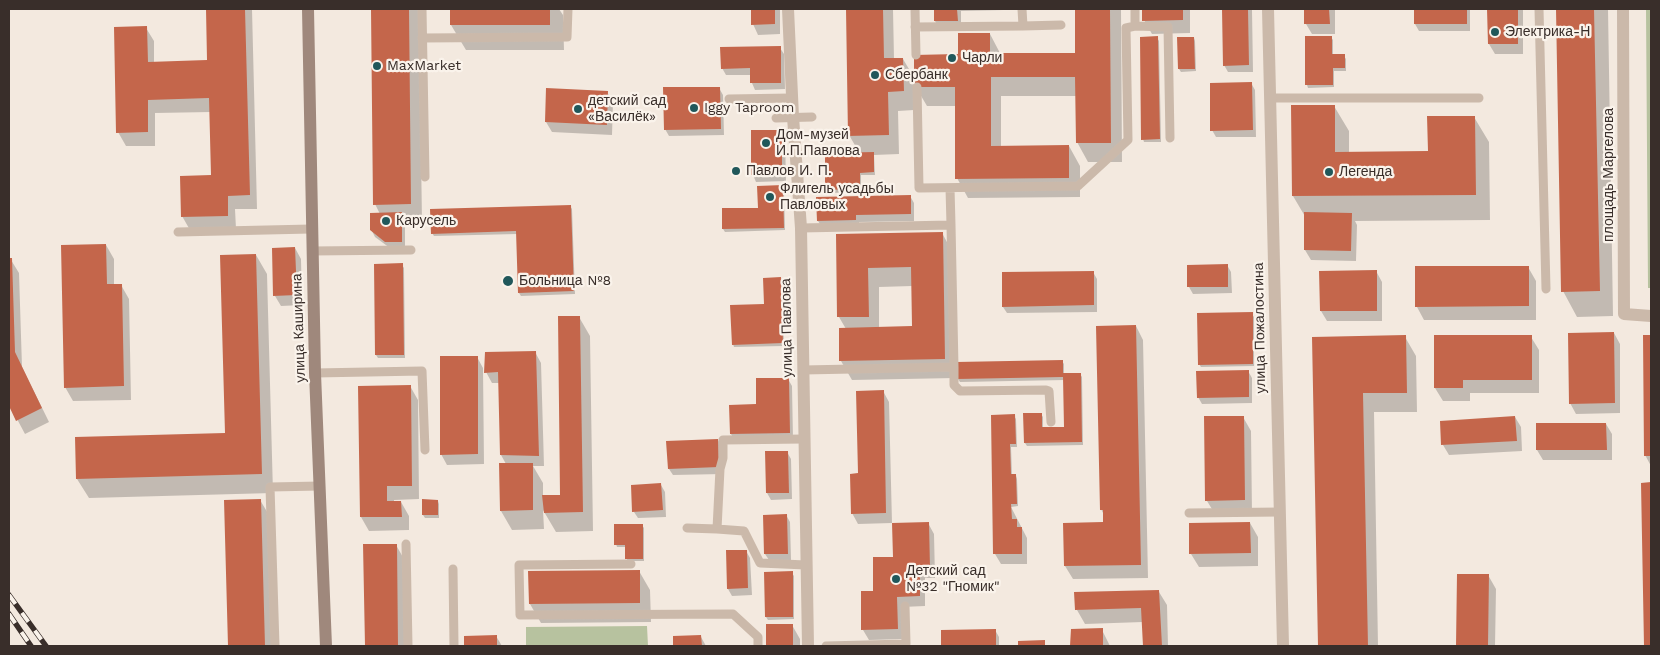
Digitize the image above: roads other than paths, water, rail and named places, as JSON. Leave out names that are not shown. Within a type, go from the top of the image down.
[{"type":"main road","name":"улица Каширина","points":[[308,9],[315,373],[326,646]]},
{"type":"street","name":"улица Павлова","points":[[788,9],[791,98],[801,228],[808,646]]},
{"type":"street","name":"улица Пожалостина","points":[[1268,9],[1283,646]]},
{"type":"street","name":"площадь Маргелова","points":[[1623,9],[1624,314],[1651,316]]},
{"type":"lane","points":[[422,9],[425,177]]},
{"type":"lane","points":[[422,38],[567,37],[568,9]]},
{"type":"lane","points":[[915,9],[916,55]]},
{"type":"lane","points":[[1022,9],[1023,26]]},
{"type":"lane","points":[[1135,9],[1135,26]]},
{"type":"lane","points":[[1539,9],[1546,290]]},
{"type":"lane","points":[[915,27],[1061,25]]},
{"type":"lane","points":[[917,87],[919,188],[1078,186],[1128,140],[1126,28],[1135,26],[1168,27],[1170,138]]},
{"type":"lane","points":[[729,99],[791,98]]},
{"type":"lane","points":[[1270,98],[1479,98]]},
{"type":"lane","points":[[776,118],[812,117]]},
{"type":"lane","points":[[950,188],[954,385],[960,390],[1049,391],[1051,422]]},
{"type":"lane","points":[[801,228],[950,225]]},
{"type":"lane","points":[[178,232],[312,229]]},
{"type":"lane","points":[[312,251],[411,250]]},
{"type":"lane","points":[[803,370],[954,367]]},
{"type":"lane","points":[[315,373],[422,371],[425,450]]},
{"type":"lane","points":[[717,529],[723,440],[804,439]]},
{"type":"lane","points":[[275,646],[270,487],[320,486]]},
{"type":"lane","points":[[1188,513],[1280,512]]},
{"type":"lane","points":[[687,528],[744,531],[760,563],[806,565]]},
{"type":"lane","points":[[406,544],[408,646]]},
{"type":"lane","points":[[631,564],[520,565],[520,616],[732,614],[758,637],[758,646]]},
{"type":"lane","points":[[453,569],[454,646]]},
{"type":"lane","points":[[826,646],[906,644],[905,606]]},
{"type":"railway","points":[[9,595],[46,646]]},
{"type":"railway","points":[[9,614],[31,646]]},
{"type":"place","name":"Электрика-Н","points":[[1495,32]]},
{"type":"place","name":"Чарли","points":[[952,58]]},
{"type":"place","name":"MaxMarket","points":[[377,66]]},
{"type":"place","name":"Сбербанк","points":[[875,75]]},
{"type":"place","name":"Iggy Taproom","points":[[694,108]]},
{"type":"place","name":"детский сад «Василёк»","points":[[578,109]]},
{"type":"place","name":"Дом-музей И.П.Павлова","points":[[766,143]]},
{"type":"place","name":"Павлов И. П.","points":[[736,171]]},
{"type":"place","name":"Легенда","points":[[1329,172]]},
{"type":"place","name":"Флигель усадьбы Павловых","points":[[770,197]]},
{"type":"place","name":"Карусель","points":[[386,221]]},
{"type":"place","name":"Больница №8","points":[[508,281]]},
{"type":"place","name":"Детский сад №32 \"Гномик\"","points":[[896,579]]}]
